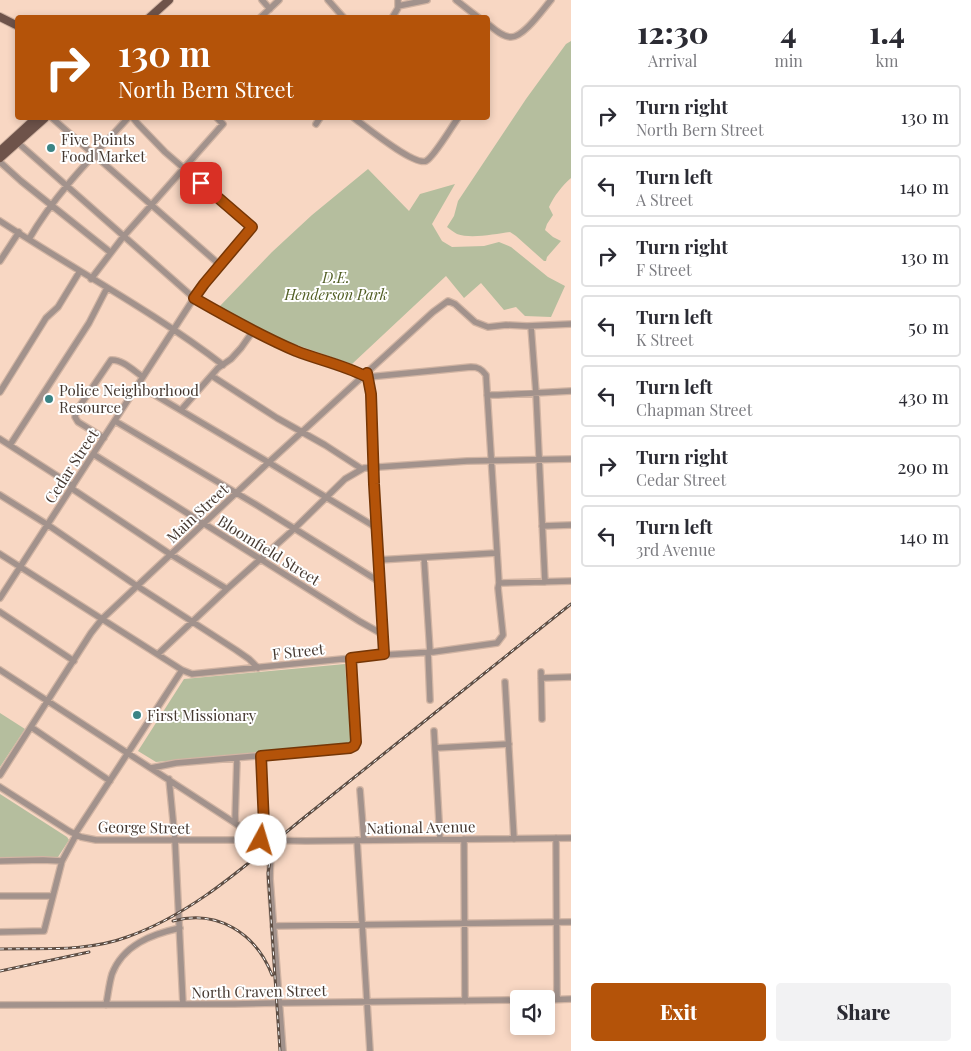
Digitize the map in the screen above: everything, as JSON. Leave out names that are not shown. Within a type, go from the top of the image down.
[{"type":"main road","points":[[153,15],[169,0]]},
{"type":"main road","points":[[0,17],[15,24]]},
{"type":"main road","points":[[0,151],[34,120]]},
{"type":"main road","points":[[0,160],[17,142],[43,120]]},
{"type":"street","points":[[262,0],[270,8]]},
{"type":"street","points":[[263,15],[279,0]]},
{"type":"street","points":[[328,0],[341,15]]},
{"type":"street","points":[[394,15],[398,8],[398,3],[427,0]]},
{"type":"street","points":[[456,0],[475,15]]},
{"type":"street","points":[[490,25],[504,35],[516,36],[534,21],[550,0]]},
{"type":"street","points":[[54,120],[220,265]]},
{"type":"street","points":[[29,239],[39,222],[67,186],[126,120]]},
{"type":"street","points":[[135,120],[183,168]]},
{"type":"street","points":[[91,279],[110,252],[223,124],[219,120]]},
{"type":"street","points":[[316,124],[319,120]]},
{"type":"street","points":[[357,120],[409,157],[422,161],[426,161],[433,154],[457,120]]},
{"type":"street","points":[[17,142],[194,298],[253,331],[297,351],[367,375],[471,367],[483,370],[486,375],[499,583],[571,581]]},
{"type":"street","points":[[0,160],[110,252]]},
{"type":"street","name":"Cedar Street","points":[[0,598],[194,298],[252,227],[183,168]]},
{"type":"street","points":[[0,221],[173,330],[222,365]]},
{"type":"street","points":[[0,261],[18,232]]},
{"type":"street","points":[[0,392],[46,318],[58,307],[80,271]]},
{"type":"street","points":[[10,445],[89,323],[107,288]]},
{"type":"street","name":"Main Street","points":[[0,775],[91,633],[102,619],[269,462],[367,375],[433,312],[448,301],[455,304],[481,325],[488,327],[506,325],[531,326]]},
{"type":"street","points":[[545,582],[531,326],[571,324]]},
{"type":"street","points":[[181,410],[222,365],[231,359],[253,331]]},
{"type":"street","points":[[104,438],[78,422],[75,417],[77,410],[111,360],[118,360],[143,377]]},
{"type":"street","points":[[367,375],[371,394],[383,655]]},
{"type":"street","points":[[212,376],[362,469]]},
{"type":"street","points":[[138,385],[376,528]]},
{"type":"street","points":[[487,395],[571,391]]},
{"type":"street","points":[[115,421],[380,582]]},
{"type":"street","points":[[0,439],[170,554],[227,589]]},
{"type":"street","name":"Bloomfield Street","points":[[93,454],[382,634]]},
{"type":"street","points":[[158,654],[350,476],[362,469],[467,461],[571,459]]},
{"type":"street","points":[[0,495],[193,621],[236,650],[258,668]]},
{"type":"street","points":[[542,526],[571,525]]},
{"type":"street","points":[[378,560],[496,553]]},
{"type":"street","points":[[0,554],[182,670],[76,835],[62,861],[44,931],[0,932]]},
{"type":"street","points":[[424,558],[430,700]]},
{"type":"street","name":"F Street","points":[[182,670],[192,674],[492,645],[497,643],[503,635],[499,583]]},
{"type":"street","points":[[0,612],[74,661]]},
{"type":"street","points":[[151,768],[350,748],[354,746],[356,742],[351,658]]},
{"type":"street","points":[[0,670],[261,840],[264,825],[261,756]]},
{"type":"street","points":[[542,719],[541,675],[571,677]]},
{"type":"street","points":[[505,682],[514,839]]},
{"type":"street","points":[[31,727],[110,781]]},
{"type":"street","points":[[434,731],[440,840]]},
{"type":"street","points":[[435,748],[509,744]]},
{"type":"street","points":[[235,822],[237,758]]},
{"type":"street","points":[[169,779],[175,840],[183,1004]]},
{"type":"street","name":"George Street","points":[[0,788],[76,835],[88,839],[271,841]]},
{"type":"street","points":[[360,790],[362,925],[370,1051]]},
{"type":"street","points":[[556,838],[557,999],[571,999]]},
{"type":"street","name":"National Avenue","points":[[271,841],[571,838]]},
{"type":"street","points":[[464,839],[465,1001]]},
{"type":"street","points":[[271,841],[270,879],[283,1051]]},
{"type":"street","points":[[0,861],[62,861]]},
{"type":"street","points":[[0,896],[53,896]]},
{"type":"street","points":[[273,926],[571,922]]},
{"type":"street","points":[[106,1005],[113,973],[129,949],[156,935],[180,928]]},
{"type":"street","name":"North Craven Street","points":[[0,1005],[510,1000]]},
{"type":"green space","points":[[571,41],[571,178],[558,191],[549,207],[553,215],[545,230],[561,241],[547,257],[546,261],[544,261],[510,232],[476,236],[456,233],[447,227],[454,216],[458,201],[526,99],[566,44]]},
{"type":"green space","name":"D.E. Henderson Park","points":[[368,169],[409,211],[420,194],[455,184],[432,224],[442,241],[452,247],[484,246],[499,242],[511,247],[548,277],[565,286],[551,317],[525,316],[516,307],[504,310],[481,283],[464,298],[446,276],[352,364],[279,339],[219,307],[272,252],[312,215]]},
{"type":"green space","points":[[345,664],[351,744],[156,762],[138,751],[184,679]]},
{"type":"green space","points":[[0,713],[25,729],[0,767]]},
{"type":"green space","points":[[0,794],[67,837],[69,840],[58,857],[0,858]]},
{"type":"railway","points":[[0,949],[64,948],[112,942],[153,926],[178,913],[201,899],[246,865],[571,604]]},
{"type":"railway","points":[[279,842],[271,856],[268,873],[280,1051]]},
{"type":"railway","points":[[173,921],[205,918],[233,928],[256,947],[272,975]]},
{"type":"railway","points":[[0,971],[89,952]]},
{"type":"place","name":"Five Points Food Market","points":[[51,148]]},
{"type":"place","name":"Police Neighborhood Resource","points":[[49,399]]},
{"type":"place","name":"First Missionary","points":[[137,715]]},
{"type":"route","points":[[201,183],[252,227],[194,298],[276,342],[365,376],[367,373],[371,394],[384,654],[351,658],[356,742],[354,746],[350,748],[261,756],[264,825],[261,840]]}]
